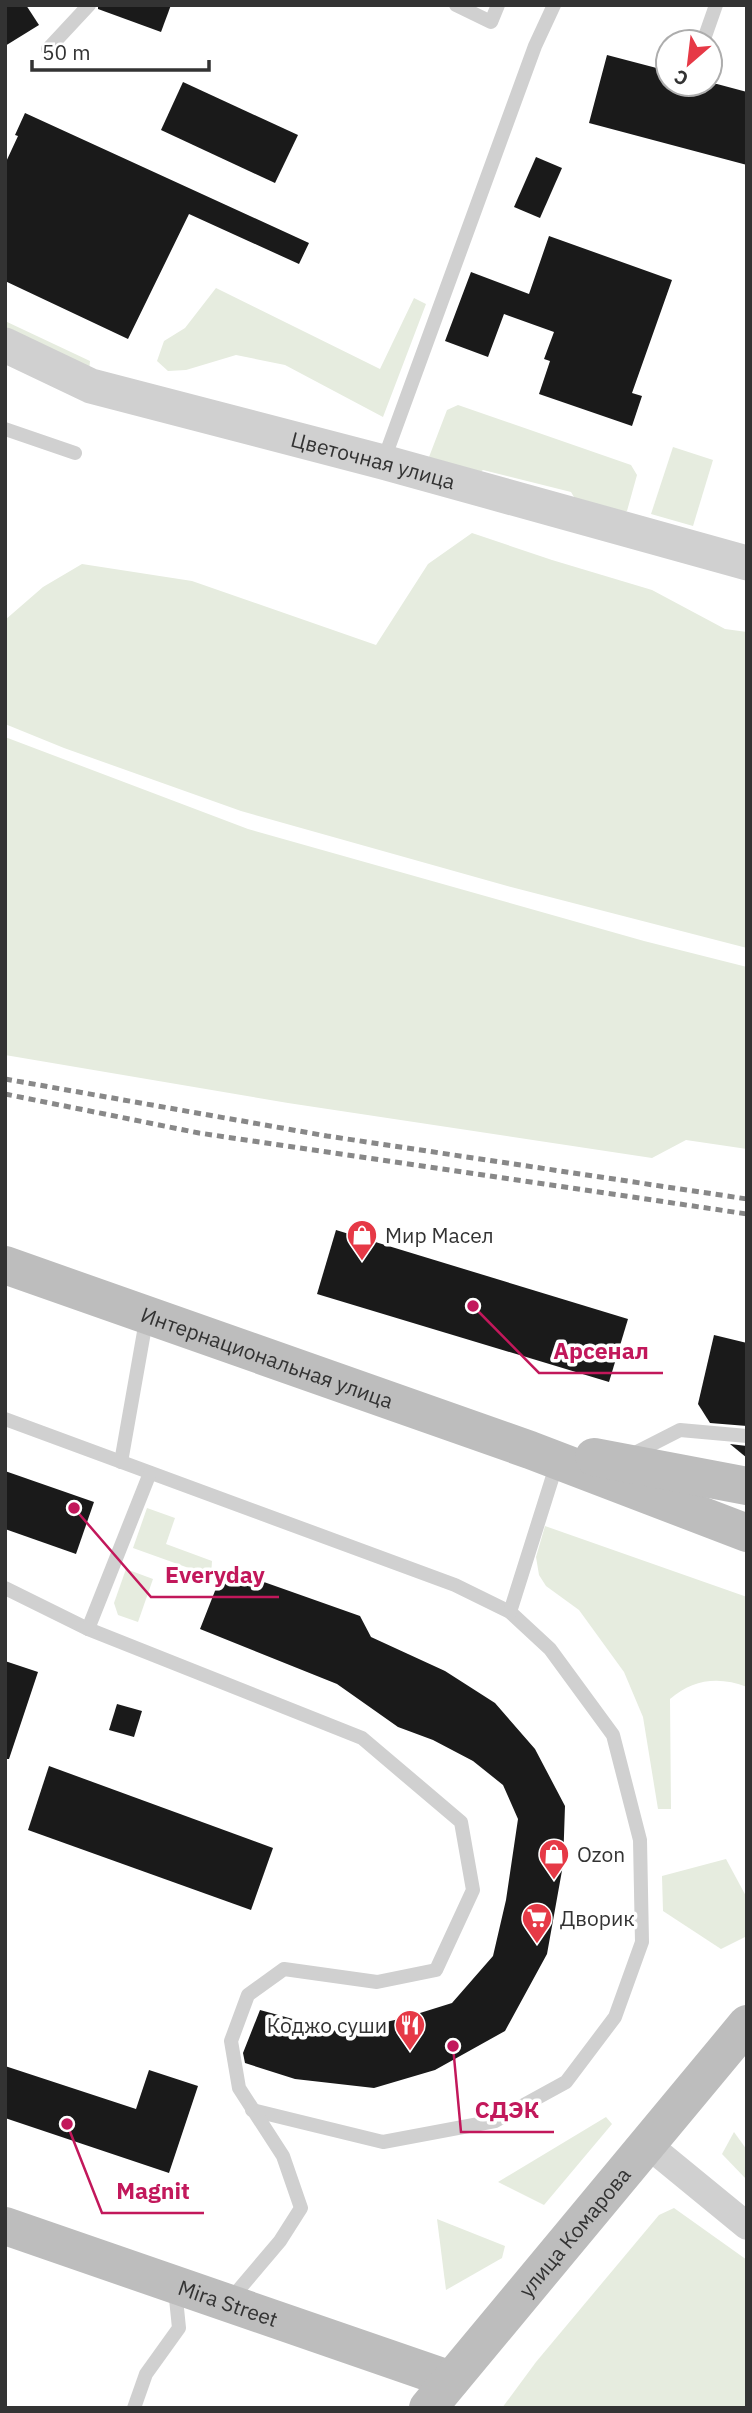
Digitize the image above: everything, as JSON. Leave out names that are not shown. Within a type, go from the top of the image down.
[{"type":"main road","name":"Интернациональная улица","points":[[5,1265],[544,1455],[747,1534]]},
{"type":"main road","name":"Интернациональная улица","points":[[544,1455],[620,1460],[747,1486]]},
{"type":"main road","name":"улица Комарова","points":[[440,2394],[647,2144],[734,2049],[747,2024]]},
{"type":"main road","name":"Mira Street","points":[[5,2227],[227,2303],[440,2394]]},
{"type":"street","name":"Цветочная улица","points":[[5,345],[90,386],[383,462],[747,563]]},
{"type":"street","points":[[647,2144],[747,2226]]},
{"type":"lane","points":[[48,49],[89,5]]},
{"type":"lane","points":[[456,5],[491,22],[499,5]]},
{"type":"lane","points":[[383,462],[535,46],[554,5]]},
{"type":"lane","points":[[708,28],[716,5]]},
{"type":"lane","points":[[5,429],[75,453]]},
{"type":"lane","points":[[121,1462],[147,1315]]},
{"type":"lane","points":[[5,1419],[455,1585],[510,1612],[550,1649],[613,1735],[640,1840],[642,1942],[615,2017],[566,2082],[495,2122],[383,2142],[253,2110]]},
{"type":"lane","points":[[620,1460],[680,1430],[747,1436]]},
{"type":"lane","points":[[510,1612],[544,1455]]},
{"type":"lane","points":[[88,1629],[150,1473]]},
{"type":"lane","points":[[5,1588],[88,1629],[362,1738],[461,1822],[473,1890],[436,1970],[377,1982],[284,1969],[248,1995],[231,2041],[239,2088],[283,2156],[301,2208],[280,2241],[227,2303]]},
{"type":"lane","points":[[134,2408],[146,2374],[179,2328],[174,2284]]},
{"type":"shaded area","points":[[216,288],[380,369],[414,298],[426,304],[383,417],[285,365],[236,355],[186,370],[168,371],[157,361],[164,341],[185,328]]},
{"type":"shaded area","points":[[5,321],[90,361],[89,372],[5,333]]},
{"type":"shaded area","points":[[458,405],[631,465],[637,475],[627,511],[621,513],[577,502],[571,492],[483,470],[471,479],[429,457],[447,410]]},
{"type":"shaded area","points":[[673,447],[713,460],[693,526],[651,514]]},
{"type":"shaded area","points":[[472,533],[652,590],[725,629],[747,632],[747,948],[511,887],[241,811],[64,748],[5,724],[5,620],[43,587],[82,564],[192,581],[376,645],[428,564]]},
{"type":"shaded area","points":[[5,737],[248,829],[644,941],[747,967],[747,1149],[686,1140],[652,1158],[288,1103],[5,1055]]},
{"type":"shaded area","points":[[147,1508],[175,1518],[166,1544],[212,1561],[211,1576],[133,1548]]},
{"type":"shaded area","points":[[545,1526],[747,1597],[747,1687],[726,1681],[707,1681],[688,1687],[670,1699],[671,1809],[658,1809],[643,1717],[624,1672],[579,1610],[546,1586],[539,1575],[536,1557]]},
{"type":"shaded area","points":[[126,1569],[153,1579],[138,1622],[118,1615],[114,1603]]},
{"type":"shaded area","points":[[726,1859],[747,1898],[747,1936],[721,1949],[663,1911],[662,1876]]},
{"type":"shaded area","points":[[606,2117],[612,2124],[544,2205],[498,2182]]},
{"type":"shaded area","points":[[734,2132],[747,2150],[747,2180],[722,2154]]},
{"type":"shaded area","points":[[674,2208],[747,2260],[747,2408],[502,2408],[536,2362],[659,2215]]},
{"type":"shaded area","points":[[437,2219],[505,2246],[502,2258],[446,2290]]},
{"type":"building","points":[[5,5],[26,5],[39,25],[5,46]]},
{"type":"building","points":[[98,5],[171,5],[161,32],[98,9]]},
{"type":"building","points":[[607,55],[654,67],[654,98],[724,98],[724,86],[747,92],[747,165],[589,123]]},
{"type":"building","points":[[183,82],[298,135],[275,183],[161,130]]},
{"type":"building","points":[[25,113],[309,243],[299,264],[189,214],[128,339],[5,281],[5,164]]},
{"type":"building","points":[[536,157],[562,168],[540,218],[514,207]]},
{"type":"building","points":[[549,236],[672,280],[632,393],[642,396],[632,426],[539,394],[550,361],[544,359],[554,332],[504,314],[488,357],[445,341],[471,272],[529,294]]},
{"type":"building","points":[[336,1230],[628,1319],[609,1382],[317,1294]]},
{"type":"building","points":[[714,1335],[747,1343],[747,1426],[710,1423],[698,1404]]},
{"type":"building","points":[[730,1444],[747,1446],[747,1458]]},
{"type":"building","points":[[5,1471],[94,1502],[76,1554],[5,1529]]},
{"type":"building","points":[[224,1568],[360,1616],[371,1637],[445,1671],[495,1703],[535,1749],[565,1806],[563,1865],[547,1954],[505,2031],[435,2070],[374,2088],[295,2079],[245,2063],[243,2053],[260,2010],[340,2032],[404,2018],[452,2003],[493,1956],[506,1900],[518,1819],[503,1785],[473,1761],[433,1740],[398,1727],[337,1684],[200,1629]]},
{"type":"building","points":[[5,1661],[38,1672],[9,1759],[5,1759]]},
{"type":"building","points":[[117,1704],[142,1711],[134,1737],[109,1730]]},
{"type":"building","points":[[49,1766],[273,1848],[251,1910],[28,1830]]},
{"type":"building","points":[[5,2066],[136,2109],[149,2070],[198,2086],[169,2173],[5,2118]]},
{"type":"railway","points":[[5,1079],[327,1136],[747,1199]]},
{"type":"railway","points":[[5,1094],[199,1133],[747,1214]]},
{"type":"place","name":"Мир Масел","points":[[362,1262]]},
{"type":"place","name":"Арсенал","points":[[473,1306]]},
{"type":"place","name":"Everyday","points":[[74,1508]]},
{"type":"place","name":"Ozon","points":[[554,1881]]},
{"type":"place","name":"Дворик","points":[[537,1945]]},
{"type":"place","name":"СДЭК","points":[[453,2046]]},
{"type":"place","name":"Коджо суши","points":[[410,2052]]},
{"type":"place","name":"Magnit","points":[[67,2124]]}]
